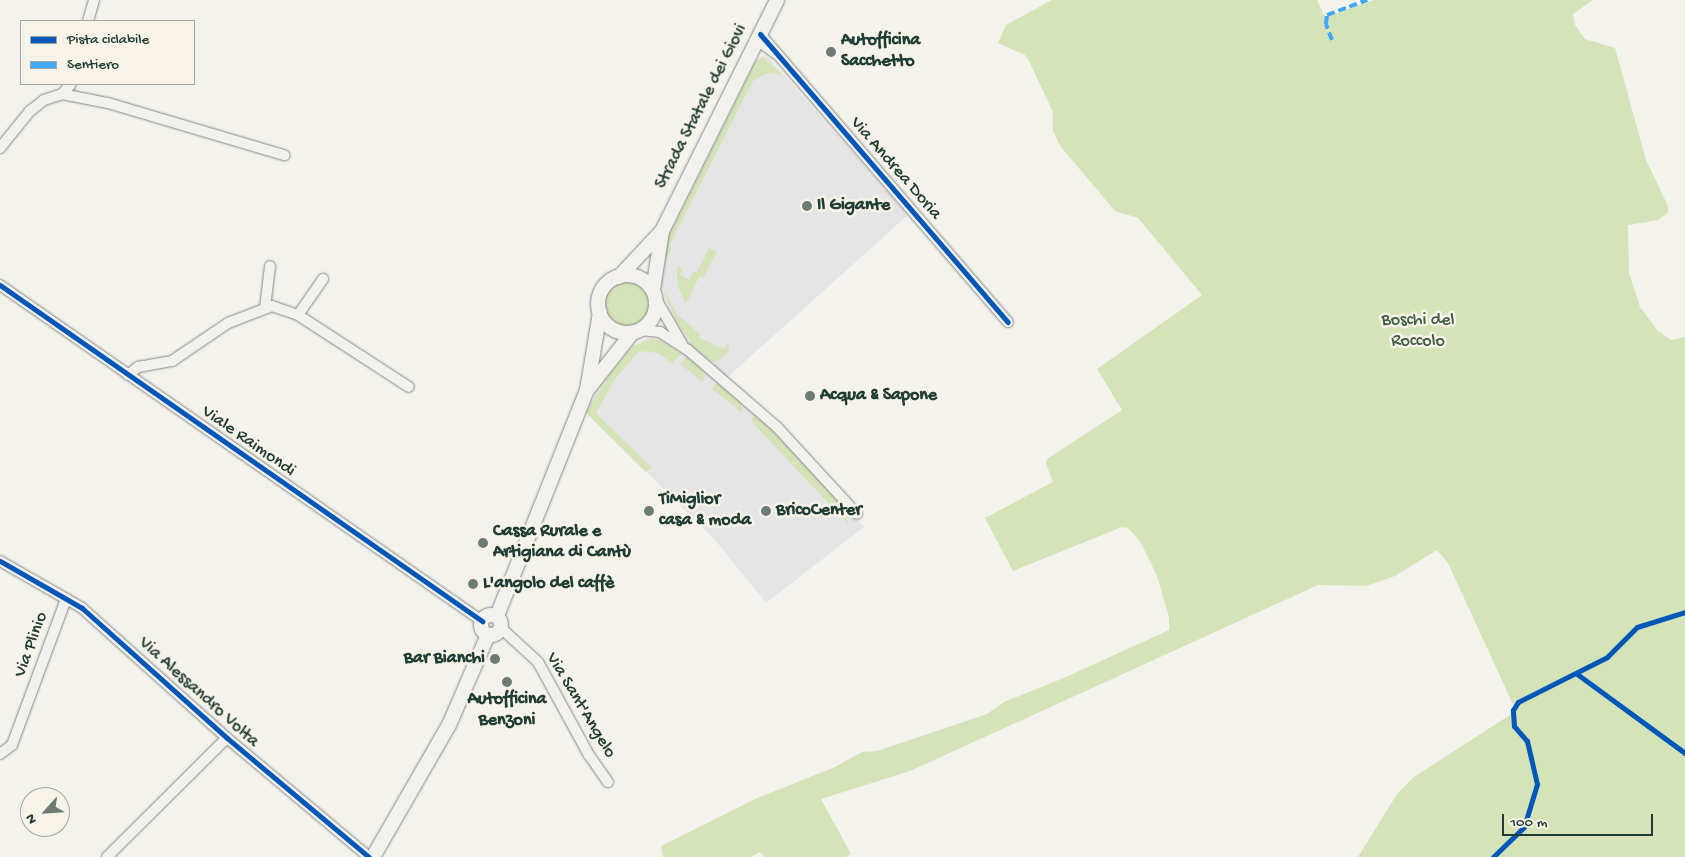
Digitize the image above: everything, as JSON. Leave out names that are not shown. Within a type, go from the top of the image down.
[{"type":"main road","name":"Strada Statale dei Giovi","points":[[619,277],[662,231],[777,0]]},
{"type":"main road","name":"Strada Statale dei Giovi","points":[[654,295],[662,231]]},
{"type":"main road","points":[[488,635],[498,633],[499,622],[587,390],[603,288],[619,277],[638,277],[654,295],[653,318],[636,332],[587,390]]},
{"type":"main road","points":[[600,312],[616,331],[636,332]]},
{"type":"main road","points":[[488,635],[482,628],[482,621],[486,616],[499,622]]},
{"type":"main road","points":[[373,857],[449,725],[488,635]]},
{"type":"street","points":[[88,20],[94,0]]},
{"type":"street","name":"Via Andrea Doria","points":[[759,37],[778,55],[1008,322]]},
{"type":"street","points":[[62,94],[69,85]]},
{"type":"street","points":[[0,148],[30,111],[44,100],[62,94],[108,103],[284,155]]},
{"type":"street","points":[[265,308],[270,266]]},
{"type":"street","points":[[298,315],[323,279]]},
{"type":"street","name":"Viale Raimondi","points":[[0,284],[482,621]]},
{"type":"street","points":[[654,295],[682,345]]},
{"type":"street","points":[[128,375],[138,367],[172,361],[228,323],[265,308],[287,309],[298,315],[409,387]]},
{"type":"street","points":[[636,332],[660,332],[682,345],[777,427],[857,514]]},
{"type":"street","name":"Via Alessandro Volta","points":[[0,561],[82,608],[228,738],[369,857]]},
{"type":"street","name":"Via Plinio","points":[[0,754],[12,745],[66,599]]},
{"type":"street","name":"Via Sant'Angelo","points":[[499,622],[538,662],[589,755],[608,782]]},
{"type":"street","points":[[107,857],[228,738]]},
{"type":"shaded area","points":[[762,56],[768,57],[908,215],[721,383],[763,418],[864,527],[766,603],[714,539],[586,412],[598,387],[632,346],[650,337],[673,347],[682,334],[669,310],[660,281],[668,235],[754,63]]},
{"type":"green space","name":"Boschi del Roccolo","points":[[1052,0],[1317,0],[1325,17],[1374,0],[1593,0],[1573,14],[1575,25],[1585,39],[1615,48],[1646,160],[1668,206],[1668,212],[1658,220],[1628,225],[1629,273],[1640,307],[1658,331],[1671,340],[1685,337],[1685,857],[1358,857],[1397,794],[1414,777],[1516,711],[1448,563],[1437,550],[1395,576],[1366,586],[1318,585],[910,771],[821,799],[851,854],[846,857],[764,857],[760,852],[750,857],[663,857],[661,846],[755,799],[835,767],[862,752],[877,751],[987,714],[1004,702],[1066,677],[1169,630],[1169,617],[1157,576],[1140,541],[1128,528],[1122,527],[1013,571],[985,518],[1053,482],[1046,464],[1047,459],[1122,410],[1097,369],[1202,295],[1138,218],[1115,211],[1061,147],[1053,131],[1053,112],[1029,61],[1025,55],[998,43],[1006,25]]},
{"type":"green space","points":[[763,57],[783,75],[768,73],[753,81],[669,246],[672,248],[663,267],[662,255],[668,238],[755,63]]},
{"type":"green space","points":[[709,248],[717,252],[703,278],[699,277],[686,304],[677,285],[677,266],[682,268],[680,275],[689,280],[694,271],[697,272]]},
{"type":"green space","points":[[623,282],[631,282],[643,288],[649,304],[643,320],[631,326],[623,326],[611,320],[605,308],[605,300],[611,288]]},
{"type":"green space","points":[[663,289],[678,315],[700,334],[700,338],[724,349],[728,343],[729,351],[717,362],[712,362],[689,344],[691,341],[677,322]]},
{"type":"green space","points":[[651,339],[661,340],[681,354],[672,364],[658,353],[639,351],[615,379],[596,413],[651,467],[646,472],[586,413],[614,368],[633,346]]},
{"type":"green space","points":[[687,356],[705,372],[703,382],[680,364]]},
{"type":"green space","points":[[717,383],[741,401],[742,413],[712,389]]},
{"type":"green space","points":[[755,416],[771,428],[846,509],[848,524],[751,421]]},
{"type":"marked path","points":[[1332,40],[1326,24],[1327,15],[1367,0]]},
{"type":"cycle path","points":[[760,34],[1008,322]]},
{"type":"cycle path","points":[[0,285],[482,621]]},
{"type":"cycle path","points":[[0,561],[82,608],[227,738],[369,857]]},
{"type":"cycle path","points":[[1493,857],[1524,827],[1537,784],[1527,741],[1514,726],[1513,710],[1518,702],[1607,657],[1637,627],[1685,612]]},
{"type":"cycle path","points":[[1577,674],[1685,753]]},
{"type":"place","name":"Autofficina Sacchetto","points":[[831,52]]},
{"type":"place","name":"Il Gigante","points":[[807,206]]},
{"type":"place","name":"Acqua & Sapone","points":[[810,396]]},
{"type":"place","name":"TiMiglior casa & moda","points":[[649,511]]},
{"type":"place","name":"BricoCenter","points":[[766,511]]},
{"type":"place","name":"Cassa Rurale e Artigiana di Cantù","points":[[483,543]]},
{"type":"place","name":"L'angolo del caffè","points":[[473,584]]},
{"type":"place","name":"Bar Bianchi","points":[[495,659]]},
{"type":"place","name":"Autofficina Benzoni","points":[[507,682]]}]
